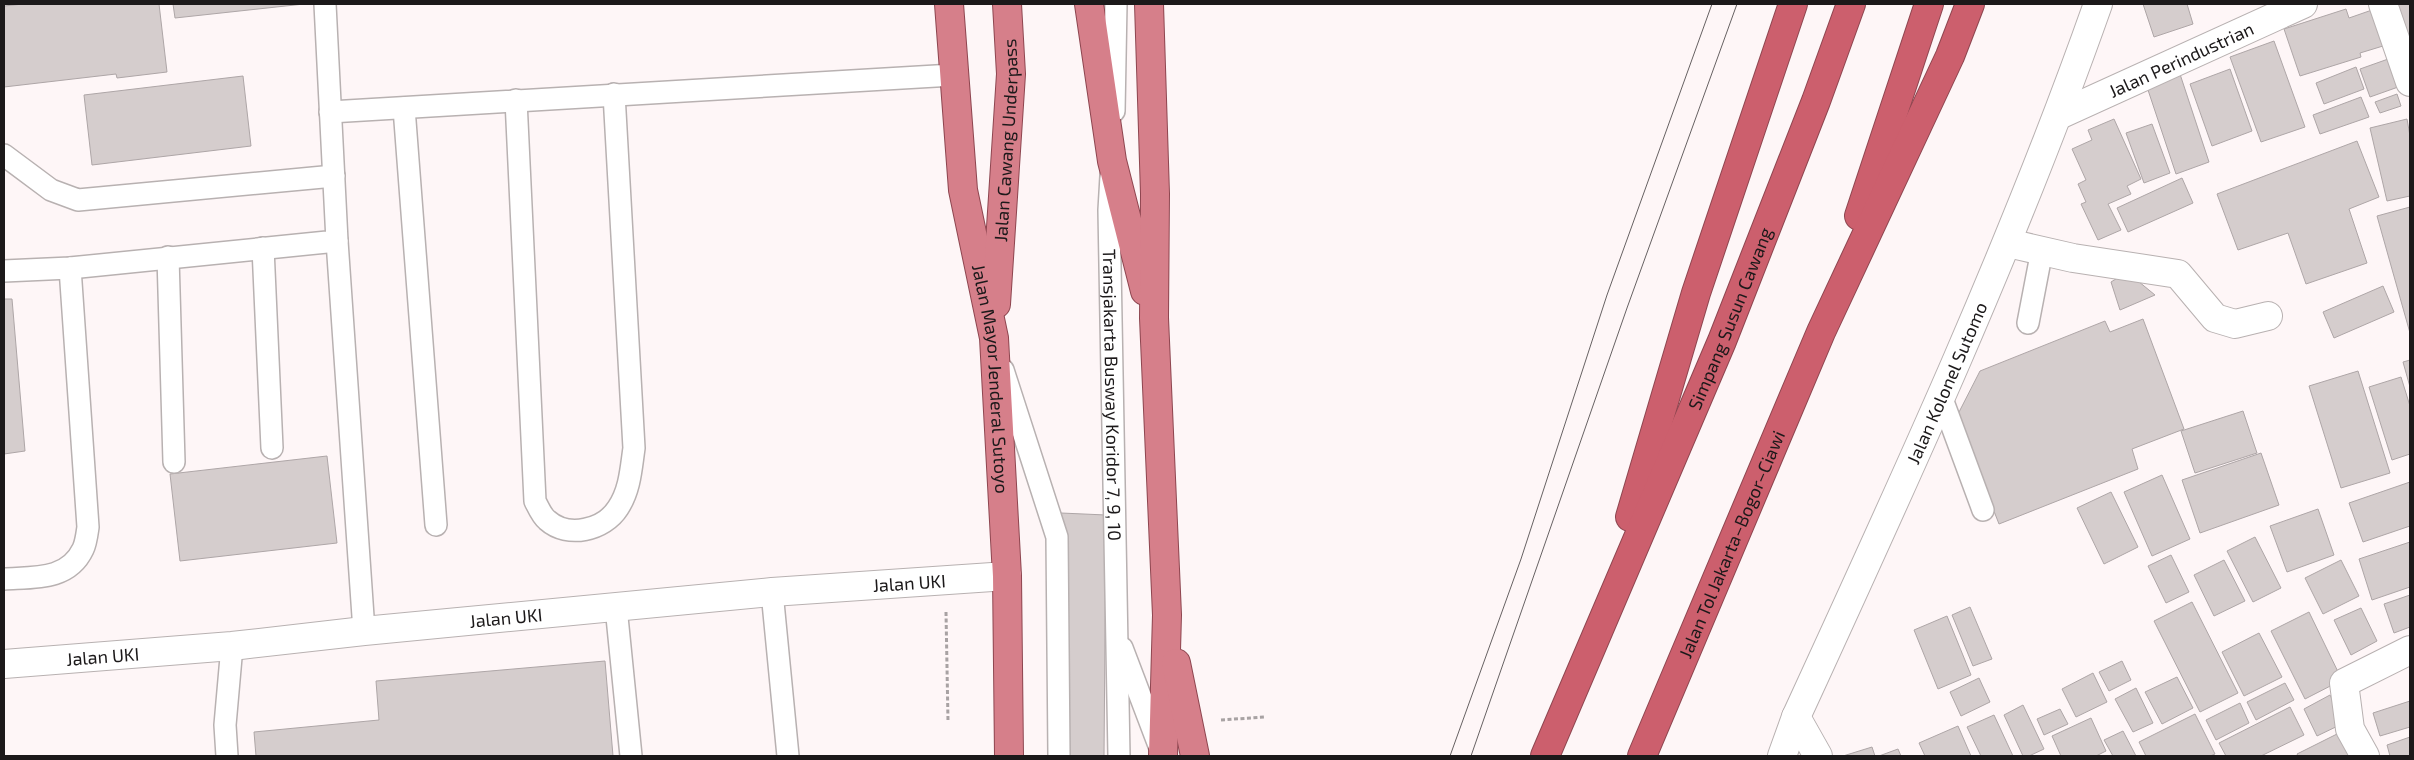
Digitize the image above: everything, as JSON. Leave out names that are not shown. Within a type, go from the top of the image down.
[{"type":"highway","name":"Jalan Mayor Jenderal Sutoyo","points":[[949,4],[963,190],[994,338],[1007,576],[1009,756]]},
{"type":"highway","name":"Jalan Cawang Underpass","points":[[994,338],[1011,74],[1007,4]]},
{"type":"highway","points":[[1089,4],[1112,161],[1141,280],[1154,318]]},
{"type":"highway","points":[[1149,4],[1155,194],[1154,318],[1166,615],[1163,756]]},
{"type":"highway","points":[[1545,756],[1598,629],[1696,292],[1793,4]]},
{"type":"highway","name":"Simpang Susun Cawang","points":[[1598,629],[1722,341],[1816,101],[1851,4]]},
{"type":"highway","points":[[1821,332],[1928,4]]},
{"type":"highway","points":[[1821,332],[1950,56],[1970,4]]},
{"type":"highway","name":"Jalan Tol Jakarta–Bogor–Ciawi","points":[[1642,756],[1821,332]]},
{"type":"highway","points":[[1166,615],[1195,756]]},
{"type":"street","name":"Jalan Kolonel Sutomo","points":[[1782,756],[1796,717],[1942,399],[2008,243],[2059,116],[2098,4]]},
{"type":"street","name":"Jalan Perindustrian","points":[[2059,116],[2302,4]]},
{"type":"street","points":[[2383,4],[2410,82]]},
{"type":"street","points":[[2008,243],[2103,263],[2178,274],[2215,318],[2235,324],[2268,316]]},
{"type":"street","name":"Jalan UKI","points":[[4,664],[232,646],[364,631],[772,592],[945,582],[1007,576]]},
{"type":"street","points":[[2365,756],[2350,729],[2344,683],[2410,650]]},
{"type":"street","points":[[1796,717],[1818,756]]},
{"type":"lane","points":[[325,4],[337,241],[364,631]]},
{"type":"lane","name":"Transjakarta Busway Koridor 7, 9, 10","points":[[1116,4],[1109,210],[1115,438],[1119,756]]},
{"type":"lane","points":[[330,112],[953,75]]},
{"type":"lane","points":[[516,100],[535,501],[548,520],[571,531],[597,525],[609,518],[618,508],[629,484],[634,448],[614,94]]},
{"type":"lane","points":[[404,108],[436,524]]},
{"type":"lane","points":[[4,155],[51,190],[78,200],[334,176]]},
{"type":"lane","points":[[4,271],[70,268],[337,241]]},
{"type":"lane","points":[[263,248],[272,448]]},
{"type":"lane","points":[[2028,323],[2042,250]]},
{"type":"lane","points":[[168,258],[174,462]]},
{"type":"lane","points":[[4,579],[54,575],[72,564],[83,550],[88,527],[70,268]]},
{"type":"lane","points":[[994,338],[1009,392],[1057,537],[1060,756]]},
{"type":"lane","points":[[1942,399],[1983,510]]},
{"type":"lane","points":[[772,592],[788,756]]},
{"type":"lane","points":[[616,607],[631,756]]},
{"type":"lane","points":[[1116,629],[1163,756]]},
{"type":"lane","points":[[227,756],[225,725],[232,646]]},
{"type":"path","points":[[945,582],[948,721]]},
{"type":"path","points":[[1187,721],[1265,718]]},
{"type":"building","points":[[23,4],[159,4],[167,72],[117,78],[116,74],[4,87],[4,6]]},
{"type":"building","points":[[173,4],[304,4],[175,18]]},
{"type":"building","points":[[2143,4],[2187,4],[2193,24],[2154,37]]},
{"type":"building","points":[[2388,4],[2410,4],[2410,47]]},
{"type":"building","points":[[2346,9],[2349,18],[2372,10],[2383,46],[2360,53],[2361,57],[2300,76],[2284,29]]},
{"type":"building","points":[[2274,41],[2305,127],[2261,142],[2230,57]]},
{"type":"building","points":[[2391,58],[2401,86],[2370,97],[2360,69]]},
{"type":"building","points":[[2177,65],[2209,162],[2176,174],[2144,78]]},
{"type":"building","points":[[2356,67],[2364,89],[2324,104],[2316,83]]},
{"type":"building","points":[[2230,69],[2252,131],[2212,146],[2190,84]]},
{"type":"building","points":[[243,76],[251,146],[92,165],[84,95]]},
{"type":"building","points":[[2397,94],[2401,106],[2380,113],[2375,102]]},
{"type":"building","points":[[2361,97],[2369,117],[2320,134],[2313,115]]},
{"type":"building","points":[[2114,119],[2141,179],[2127,186],[2131,194],[2108,204],[2121,230],[2098,240],[2081,204],[2086,202],[2078,184],[2086,180],[2072,149],[2092,140],[2088,130]]},
{"type":"building","points":[[2407,119],[2410,136],[2410,196],[2387,201],[2370,128]]},
{"type":"building","points":[[2152,124],[2170,173],[2144,183],[2126,133]]},
{"type":"building","points":[[2357,141],[2379,197],[2349,209],[2367,263],[2306,284],[2288,233],[2238,250],[2217,194]]},
{"type":"building","points":[[2182,178],[2193,203],[2128,232],[2117,208]]},
{"type":"building","points":[[2410,207],[2410,333],[2377,216]]},
{"type":"building","points":[[2127,272],[2155,295],[2120,310],[2111,282]]},
{"type":"building","points":[[2383,286],[2394,312],[2334,338],[2323,312]]},
{"type":"building","points":[[4,299],[12,299],[25,451],[4,454]]},
{"type":"building","points":[[2143,319],[2184,429],[2132,449],[2138,469],[1999,524],[1957,416],[1980,371],[2105,321],[2110,332]]},
{"type":"building","points":[[2410,360],[2410,387],[2403,362]]},
{"type":"building","points":[[2358,371],[2390,473],[2341,488],[2309,386]]},
{"type":"building","points":[[2401,377],[2410,406],[2410,454],[2392,460],[2369,387]]},
{"type":"building","points":[[2243,411],[2257,453],[2195,473],[2181,431]]},
{"type":"building","points":[[2261,453],[2279,505],[2200,533],[2182,480]]},
{"type":"building","points":[[327,456],[337,543],[180,561],[170,474]]},
{"type":"building","points":[[2162,475],[2190,539],[2152,556],[2124,492]]},
{"type":"building","points":[[2410,482],[2410,526],[2363,542],[2349,503]]},
{"type":"building","points":[[2111,492],[2138,547],[2104,564],[2077,508]]},
{"type":"building","points":[[2318,509],[2334,555],[2287,572],[2270,526]]},
{"type":"building","points":[[1061,513],[1106,515],[1104,756],[1064,756]]},
{"type":"building","points":[[2255,537],[2281,588],[2253,602],[2227,551]]},
{"type":"building","points":[[2410,542],[2410,587],[2372,600],[2359,559]]},
{"type":"building","points":[[2171,555],[2189,592],[2166,603],[2148,566]]},
{"type":"building","points":[[2224,560],[2245,601],[2214,616],[2194,575]]},
{"type":"building","points":[[2341,560],[2359,596],[2323,614],[2305,578]]},
{"type":"building","points":[[2410,595],[2410,627],[2394,633],[2384,604]]},
{"type":"building","points":[[2192,602],[2238,693],[2200,712],[2154,621]]},
{"type":"building","points":[[1970,607],[1992,659],[1973,666],[1952,615]]},
{"type":"building","points":[[2361,608],[2377,641],[2351,655],[2334,620]]},
{"type":"building","points":[[2309,612],[2342,680],[2305,699],[2271,631]]},
{"type":"building","points":[[1947,616],[1971,675],[1938,689],[1914,630]]},
{"type":"building","points":[[2259,633],[2282,677],[2244,696],[2222,652]]},
{"type":"building","points":[[605,661],[613,756],[256,756],[254,732],[379,720],[376,681]]},
{"type":"building","points":[[2122,661],[2131,680],[2109,691],[2099,672]]},
{"type":"building","points":[[2093,673],[2107,702],[2076,717],[2062,689]]},
{"type":"building","points":[[2177,677],[2193,708],[2162,724],[2145,692]]},
{"type":"building","points":[[1979,678],[1990,702],[1961,716],[1950,692]]},
{"type":"building","points":[[2285,683],[2294,700],[2256,720],[2247,702]]},
{"type":"building","points":[[2136,688],[2153,723],[2133,732],[2115,699]]},
{"type":"building","points":[[2330,695],[2344,723],[2317,736],[2304,709]]},
{"type":"building","points":[[2410,701],[2410,727],[2380,736],[2373,713]]},
{"type":"building","points":[[2240,703],[2249,723],[2216,740],[2206,720]]},
{"type":"building","points":[[2023,705],[2044,749],[2029,756],[2023,756],[2004,715]]},
{"type":"building","points":[[2290,707],[2304,735],[2261,756],[2226,756],[2219,743]]},
{"type":"building","points":[[2060,709],[2068,724],[2044,735],[2037,719]]},
{"type":"building","points":[[2195,714],[2215,754],[2210,756],[2146,756],[2139,742]]},
{"type":"building","points":[[1994,715],[2013,756],[1981,756],[1967,727]]},
{"type":"building","points":[[2091,718],[2106,751],[2096,756],[2061,756],[2052,736]]},
{"type":"building","points":[[1958,726],[1971,756],[1925,756],[1919,743]]},
{"type":"building","points":[[2347,729],[2360,756],[2298,756],[2297,754]]},
{"type":"building","points":[[2123,731],[2136,756],[2113,756],[2104,740]]},
{"type":"building","points":[[2410,737],[2410,756],[2390,756],[2387,745]]},
{"type":"building","points":[[1872,747],[1875,756],[1843,756]]},
{"type":"building","points":[[1898,749],[1901,756],[1879,756]]},
{"type":"tram line","points":[[1450,756],[1521,559],[1607,295],[1712,4]]},
{"type":"tram line","points":[[1471,756],[1627,308],[1737,4]]}]
